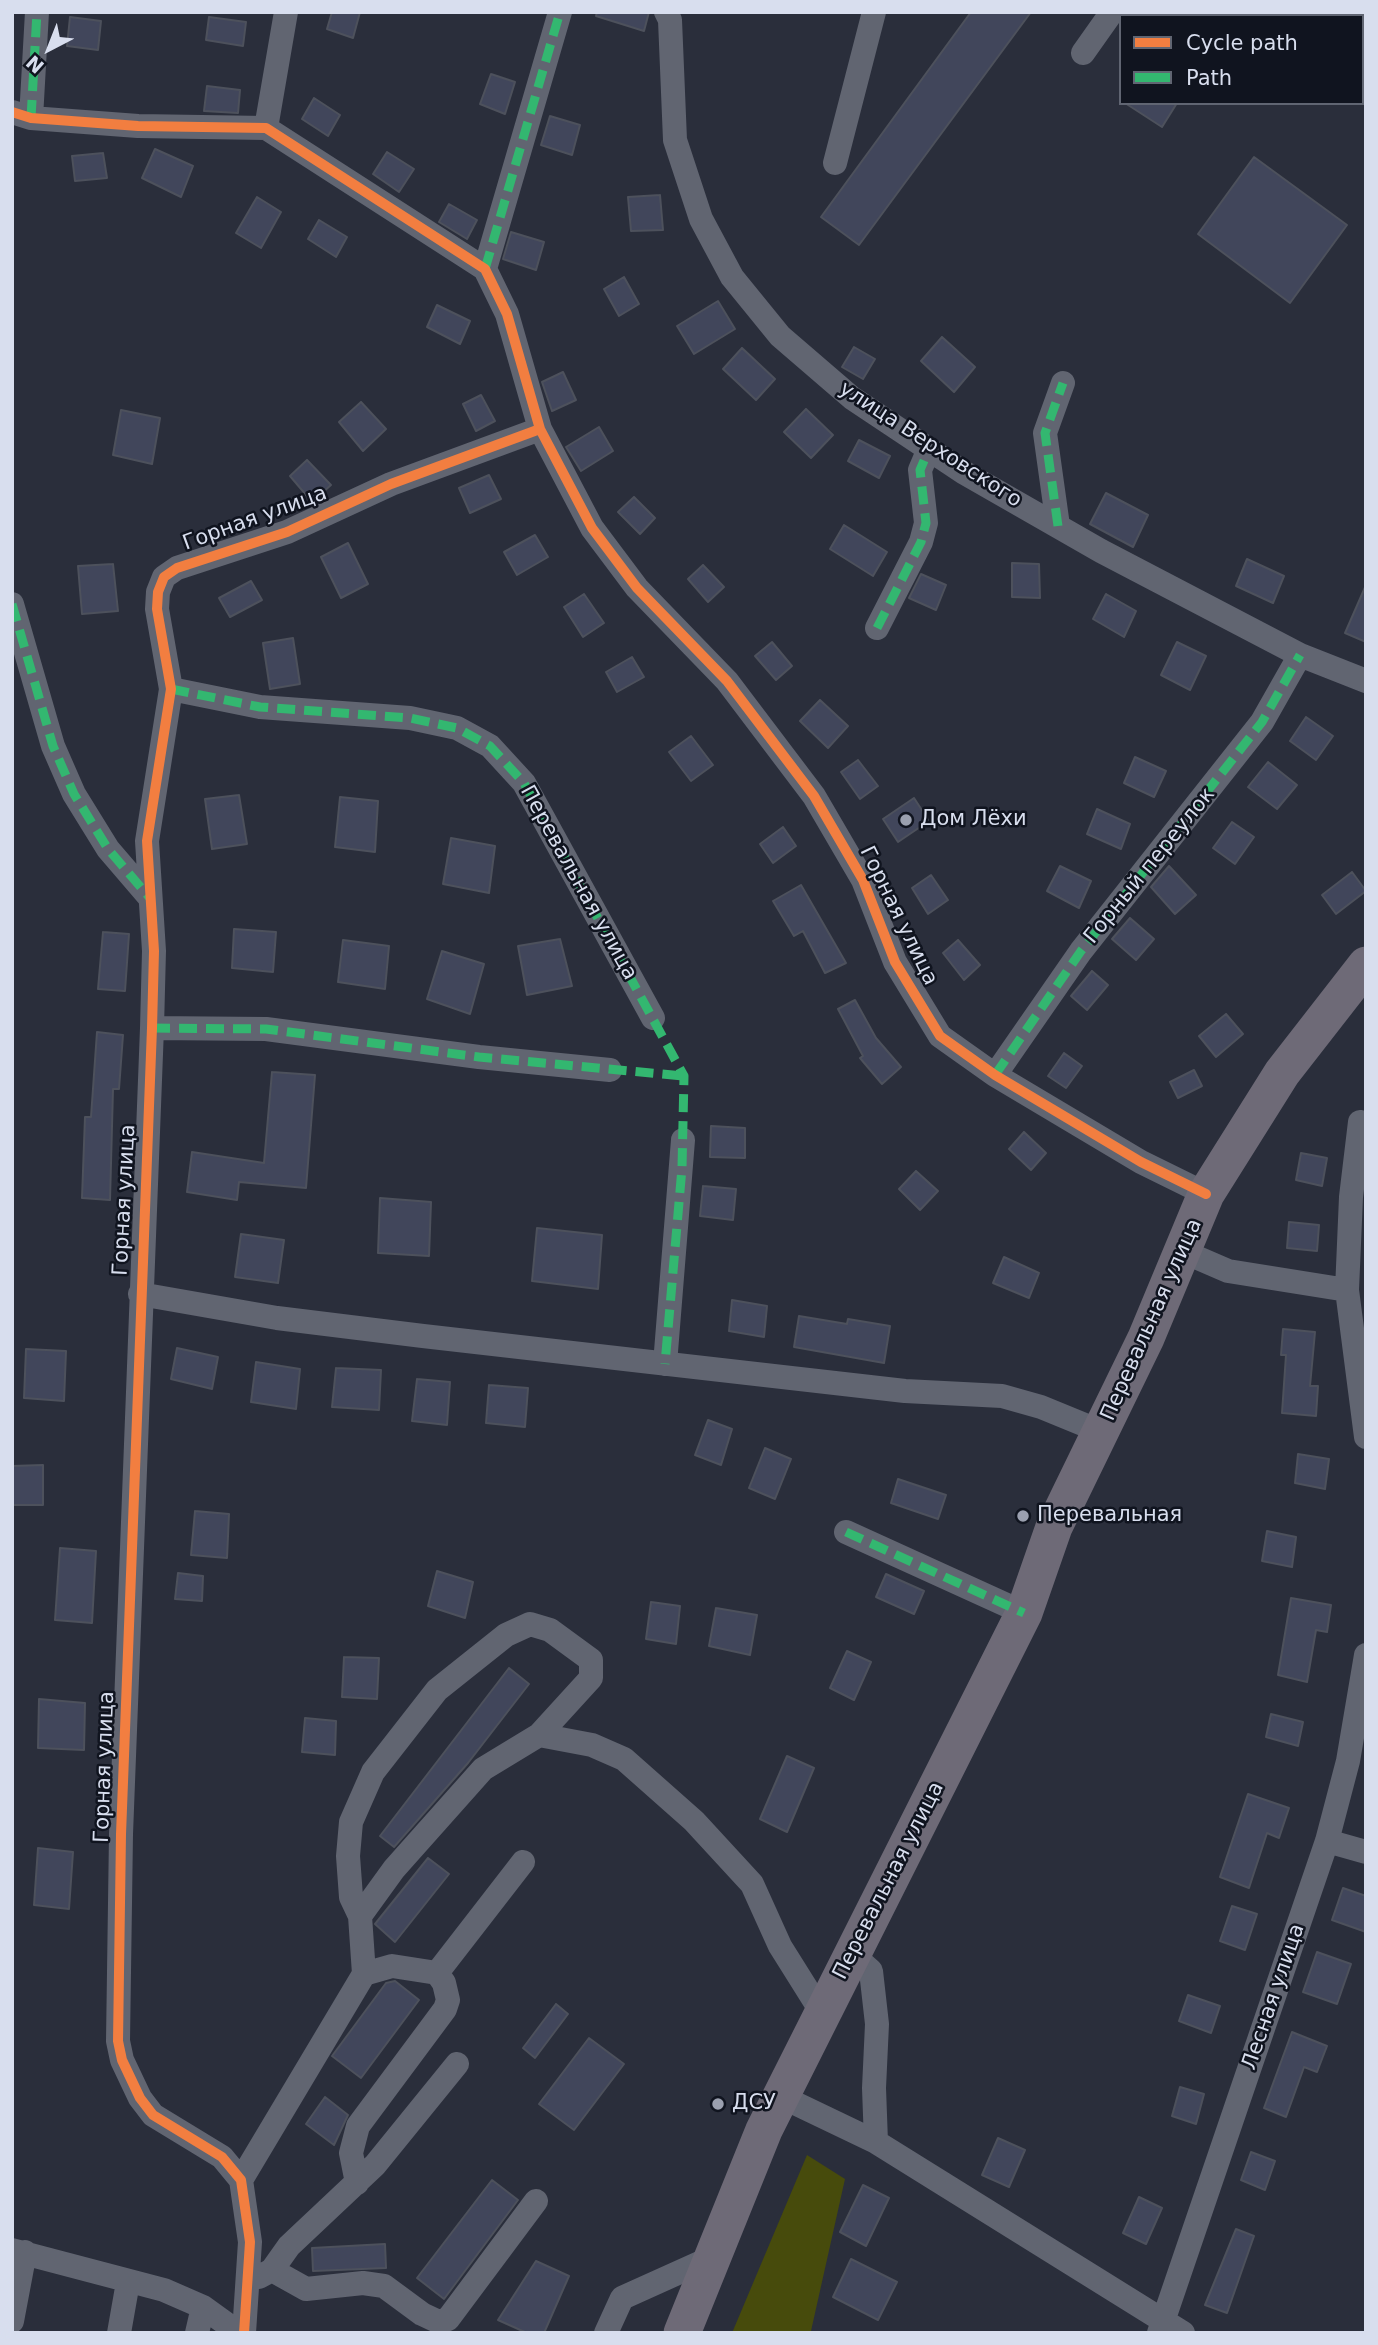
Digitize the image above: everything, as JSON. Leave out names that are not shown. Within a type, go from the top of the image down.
[{"type":"highway","name":"Перевальная улица","points":[[682,2333],[780,2096],[1024,1613],[1054,1527],[1102,1432],[1184,1252],[1206,1194],[1282,1073],[1366,965]]},
{"type":"street","points":[[37,12],[21,115],[138,126],[266,128],[485,270],[560,12]]},
{"type":"street","points":[[266,128],[286,12]]},
{"type":"street","name":"улица Верховского","points":[[666,12],[670,20],[675,140],[701,219],[732,277],[780,336],[852,398],[929,449],[1058,526],[1300,655],[1366,681]]},
{"type":"street","points":[[835,163],[874,12]]},
{"type":"street","points":[[1083,53],[1112,12]]},
{"type":"street","name":"Горная улица","points":[[485,270],[507,314],[540,429],[592,528],[638,588],[727,681],[814,796],[863,880],[895,962],[940,1036],[995,1075],[1141,1162],[1206,1194]]},
{"type":"street","points":[[1058,526],[1045,433],[1063,383]]},
{"type":"street","name":"Горная улица","points":[[241,2180],[222,2157],[153,2115],[140,2098],[122,2060],[118,2041],[121,1834],[138,1436],[140,1294],[154,951],[147,841],[171,689],[157,609],[158,592],[164,577],[177,568],[287,532],[391,484],[540,429]]},
{"type":"street","points":[[877,628],[921,542],[926,523],[920,470],[929,449]]},
{"type":"street","points":[[12,604],[53,746],[74,794],[108,849],[150,898]]},
{"type":"street","name":"Горный переулок","points":[[995,1075],[1082,951],[1262,722],[1300,655]]},
{"type":"street","name":"Перевальная улица","points":[[171,689],[260,707],[410,718],[457,728],[489,746],[524,783],[653,1018]]},
{"type":"street","points":[[152,1028],[266,1029],[479,1057],[610,1070]]},
{"type":"street","points":[[1360,1122],[1351,1197],[1347,1290],[1366,1437]]},
{"type":"street","points":[[666,1364],[683,1140]]},
{"type":"street","points":[[1184,1252],[1228,1272],[1347,1290]]},
{"type":"street","name":"Перевальная улица","points":[[140,1294],[277,1318],[905,1391],[1002,1396],[1102,1432]]},
{"type":"street","points":[[846,1532],[1024,1613]]},
{"type":"street","points":[[244,2333],[250,2242],[241,2180],[364,1974],[360,1916],[351,1897],[348,1856],[351,1822],[373,1772],[437,1690],[506,1635],[530,1624],[550,1630],[591,1660],[591,1678],[539,1735],[483,1769],[394,1870],[360,1916]]},
{"type":"street","name":"Лесная улица","points":[[1169,2328],[1327,1841],[1348,1761],[1366,1655]]},
{"type":"street","points":[[539,1735],[593,1745],[624,1759],[694,1821],[752,1884],[768,1914],[780,1946],[822,2013]]},
{"type":"street","points":[[1327,1841],[1366,1852]]},
{"type":"street","points":[[437,1973],[523,1862]]},
{"type":"street","points":[[852,1954],[871,1971],[877,2024],[874,2088],[876,2142]]},
{"type":"street","points":[[357,2183],[351,2153],[358,2126],[445,2009],[447,2000],[444,1983],[437,1973],[392,1966],[364,1974]]},
{"type":"street","points":[[249,2282],[272,2270],[289,2246],[357,2183],[457,2064]]},
{"type":"street","points":[[780,2096],[876,2142],[1169,2328]]},
{"type":"street","points":[[272,2270],[306,2289],[362,2283],[384,2286],[422,2314],[439,2322],[448,2319],[536,2201]]},
{"type":"street","points":[[12,2321],[18,2251],[164,2290],[203,2307],[239,2333]]},
{"type":"street","points":[[606,2333],[622,2298],[713,2257]]},
{"type":"street","points":[[119,2333],[128,2282]]},
{"type":"street","points":[[197,2333],[203,2307]]},
{"type":"shaded area","points":[[807,2155],[845,2179],[811,2331],[732,2333]]},
{"type":"building","points":[[332,12],[360,12],[353,38],[327,29]]},
{"type":"building","points":[[597,12],[649,12],[644,31],[596,16]]},
{"type":"building","points":[[971,12],[1031,12],[859,245],[821,217]]},
{"type":"building","points":[[70,17],[101,21],[98,50],[67,46]]},
{"type":"building","points":[[209,17],[246,22],[243,46],[206,40]]},
{"type":"building","points":[[491,74],[515,82],[505,114],[480,104]]},
{"type":"building","points":[[207,86],[240,90],[238,113],[204,111]]},
{"type":"building","points":[[314,98],[340,115],[328,136],[302,119]]},
{"type":"building","points":[[1128,105],[1176,105],[1162,127]]},
{"type":"building","points":[[550,116],[580,125],[572,155],[541,145]]},
{"type":"building","points":[[155,149],[193,166],[181,197],[142,178]]},
{"type":"building","points":[[387,152],[414,169],[399,192],[373,174]]},
{"type":"building","points":[[103,153],[107,178],[75,181],[72,156]]},
{"type":"building","points":[[1254,157],[1347,225],[1290,303],[1198,234]]},
{"type":"building","points":[[660,195],[663,230],[631,231],[628,197]]},
{"type":"building","points":[[257,197],[281,212],[261,248],[236,233]]},
{"type":"building","points":[[449,204],[477,220],[467,239],[439,222]]},
{"type":"building","points":[[319,220],[347,237],[336,257],[308,239]]},
{"type":"building","points":[[511,232],[544,242],[536,270],[503,259]]},
{"type":"building","points":[[624,277],[639,304],[619,316],[604,289]]},
{"type":"building","points":[[718,301],[735,329],[694,354],[677,326]]},
{"type":"building","points":[[437,305],[470,321],[460,344],[427,327]]},
{"type":"building","points":[[942,337],[975,367],[954,392],[921,361]]},
{"type":"building","points":[[854,347],[875,359],[863,379],[842,367]]},
{"type":"building","points":[[742,348],[775,379],[756,400],[723,369]]},
{"type":"building","points":[[563,372],[576,400],[552,411],[542,382]]},
{"type":"building","points":[[481,395],[495,421],[476,431],[463,404]]},
{"type":"building","points":[[361,402],[386,429],[363,451],[339,422]]},
{"type":"building","points":[[806,409],[833,435],[811,458],[784,432]]},
{"type":"building","points":[[121,410],[160,418],[152,464],[113,455]]},
{"type":"building","points":[[599,427],[613,451],[581,471],[566,447]]},
{"type":"building","points":[[859,440],[890,456],[879,478],[848,461]]},
{"type":"building","points":[[307,460],[331,485],[312,502],[290,476]]},
{"type":"building","points":[[489,475],[501,499],[470,513],[459,488]]},
{"type":"building","points":[[1106,493],[1148,515],[1133,547],[1090,524]]},
{"type":"building","points":[[634,497],[655,518],[640,534],[618,512]]},
{"type":"building","points":[[844,525],[887,552],[873,576],[830,549]]},
{"type":"building","points":[[535,535],[548,557],[517,575],[504,552]]},
{"type":"building","points":[[348,543],[368,584],[341,598],[321,557]]},
{"type":"building","points":[[1247,559],[1284,576],[1273,603],[1236,586]]},
{"type":"building","points":[[1012,563],[1039,564],[1040,598],[1012,597]]},
{"type":"building","points":[[113,564],[118,611],[82,614],[78,566]]},
{"type":"building","points":[[703,565],[724,587],[708,602],[688,579]]},
{"type":"building","points":[[921,574],[946,585],[936,610],[909,598]]},
{"type":"building","points":[[251,581],[262,600],[230,617],[219,598]]},
{"type":"building","points":[[1366,585],[1366,642],[1345,633]]},
{"type":"building","points":[[584,594],[604,623],[583,637],[564,607]]},
{"type":"building","points":[[1106,594],[1136,611],[1124,637],[1093,619]]},
{"type":"building","points":[[293,638],[300,684],[270,689],[263,643]]},
{"type":"building","points":[[772,642],[792,666],[776,680],[755,656]]},
{"type":"building","points":[[1177,642],[1206,656],[1190,690],[1161,675]]},
{"type":"building","points":[[632,657],[644,677],[617,692],[606,672]]},
{"type":"building","points":[[820,700],[848,726],[828,748],[800,721]]},
{"type":"building","points":[[1306,717],[1333,736],[1316,760],[1290,741]]},
{"type":"building","points":[[691,736],[713,765],[691,781],[669,752]]},
{"type":"building","points":[[1135,757],[1166,771],[1154,797],[1124,783]]},
{"type":"building","points":[[858,760],[878,786],[860,799],[841,772]]},
{"type":"building","points":[[1268,762],[1297,785],[1277,809],[1248,787]]},
{"type":"building","points":[[239,795],[247,844],[212,849],[205,799]]},
{"type":"building","points":[[340,797],[378,801],[375,852],[335,847]]},
{"type":"building","name":"Дом Лёхи","points":[[914,798],[929,821],[898,842],[883,819]]},
{"type":"building","points":[[1097,809],[1130,824],[1121,849],[1087,834]]},
{"type":"building","points":[[1232,822],[1254,837],[1235,864],[1213,848]]},
{"type":"building","points":[[783,827],[796,846],[773,863],[760,844]]},
{"type":"building","points":[[451,838],[495,846],[489,893],[443,884]]},
{"type":"building","points":[[1060,866],[1091,881],[1079,908],[1047,891]]},
{"type":"building","points":[[1169,866],[1196,895],[1175,914],[1151,887]]},
{"type":"building","points":[[1352,872],[1366,891],[1336,914],[1322,895]]},
{"type":"building","points":[[931,875],[948,900],[928,914],[912,888]]},
{"type":"building","points":[[801,885],[846,963],[825,973],[803,931],[794,936],[773,901]]},
{"type":"building","points":[[1130,918],[1154,939],[1136,960],[1112,939]]},
{"type":"building","points":[[234,929],[276,932],[273,972],[232,968]]},
{"type":"building","points":[[103,932],[129,934],[125,991],[98,989]]},
{"type":"building","points":[[560,939],[572,986],[527,995],[518,946]]},
{"type":"building","points":[[343,940],[389,946],[385,989],[338,982]]},
{"type":"building","points":[[958,940],[980,965],[964,980],[943,953]]},
{"type":"building","points":[[442,951],[484,964],[470,1014],[427,999]]},
{"type":"building","points":[[1092,971],[1108,985],[1087,1010],[1071,996]]},
{"type":"building","points":[[855,1000],[876,1038],[901,1067],[882,1084],[860,1058],[863,1056],[838,1009]]},
{"type":"building","points":[[1226,1014],[1243,1034],[1216,1057],[1199,1036]]},
{"type":"building","points":[[97,1032],[123,1035],[119,1089],[113,1089],[110,1200],[82,1198],[85,1117],[91,1117]]},
{"type":"building","points":[[1064,1053],[1082,1066],[1066,1088],[1048,1076]]},
{"type":"building","points":[[1194,1070],[1202,1086],[1178,1098],[1170,1082]]},
{"type":"building","points":[[272,1072],[315,1075],[306,1188],[239,1182],[237,1200],[187,1192],[192,1152],[264,1163]]},
{"type":"building","points":[[711,1126],[745,1128],[745,1158],[710,1157]]},
{"type":"building","points":[[1024,1132],[1046,1153],[1031,1170],[1009,1149]]},
{"type":"building","points":[[1301,1153],[1327,1158],[1322,1186],[1296,1180]]},
{"type":"building","points":[[916,1171],[938,1191],[920,1210],[899,1189]]},
{"type":"building","points":[[703,1186],[736,1189],[733,1220],[700,1216]]},
{"type":"building","points":[[380,1198],[431,1202],[429,1256],[378,1253]]},
{"type":"building","points":[[1289,1222],[1319,1225],[1317,1251],[1287,1248]]},
{"type":"building","points":[[537,1228],[602,1235],[598,1289],[532,1281]]},
{"type":"building","points":[[241,1234],[284,1240],[278,1283],[235,1277]]},
{"type":"building","points":[[1004,1257],[1039,1273],[1029,1298],[993,1283]]},
{"type":"building","points":[[732,1300],[767,1306],[764,1337],[729,1331]]},
{"type":"building","points":[[799,1316],[847,1324],[848,1319],[890,1326],[884,1363],[794,1347]]},
{"type":"building","points":[[1283,1329],[1315,1332],[1310,1386],[1318,1386],[1316,1416],[1282,1413],[1286,1355],[1281,1355]]},
{"type":"building","points":[[177,1348],[218,1357],[212,1389],[171,1379]]},
{"type":"building","points":[[26,1349],[66,1351],[64,1401],[24,1398]]},
{"type":"building","points":[[256,1362],[300,1369],[296,1409],[251,1402]]},
{"type":"building","points":[[336,1368],[381,1370],[379,1410],[332,1407]]},
{"type":"building","points":[[417,1379],[450,1382],[447,1425],[412,1421]]},
{"type":"building","points":[[489,1385],[528,1388],[525,1427],[486,1423]]},
{"type":"building","points":[[708,1420],[732,1429],[721,1465],[695,1455]]},
{"type":"building","points":[[765,1448],[791,1459],[775,1499],[749,1488]]},
{"type":"building","points":[[1298,1454],[1329,1459],[1325,1489],[1295,1483]]},
{"type":"building","points":[[43,1465],[43,1505],[12,1505],[12,1466]]},
{"type":"building","points":[[898,1479],[946,1495],[938,1519],[891,1503]]},
{"type":"building","points":[[195,1511],[229,1514],[227,1558],[191,1555]]},
{"type":"building","points":[[1267,1531],[1296,1537],[1292,1567],[1262,1561]]},
{"type":"building","points":[[60,1548],[96,1551],[92,1623],[55,1620]]},
{"type":"building","points":[[437,1571],[473,1582],[465,1618],[428,1606]]},
{"type":"building","points":[[178,1573],[203,1576],[202,1601],[175,1599]]},
{"type":"building","points":[[886,1574],[924,1591],[914,1614],[876,1597]]},
{"type":"building","points":[[1291,1598],[1331,1605],[1327,1632],[1316,1630],[1307,1682],[1278,1675]]},
{"type":"building","points":[[651,1602],[680,1606],[676,1644],[646,1639]]},
{"type":"building","points":[[716,1608],[757,1615],[750,1655],[709,1646]]},
{"type":"building","points":[[847,1651],[871,1662],[854,1700],[830,1688]]},
{"type":"building","points":[[344,1657],[379,1658],[377,1699],[342,1697]]},
{"type":"building","points":[[509,1668],[529,1684],[468,1763],[394,1847],[380,1836]]},
{"type":"building","points":[[39,1699],[85,1703],[84,1750],[38,1748]]},
{"type":"building","points":[[1271,1714],[1303,1722],[1298,1746],[1266,1737]]},
{"type":"building","points":[[305,1718],[336,1721],[335,1755],[302,1752]]},
{"type":"building","points":[[787,1756],[814,1768],[787,1832],[760,1819]]},
{"type":"building","points":[[1248,1794],[1289,1808],[1279,1838],[1267,1833],[1249,1888],[1220,1877]]},
{"type":"building","points":[[38,1848],[73,1852],[69,1909],[34,1905]]},
{"type":"building","points":[[428,1858],[449,1874],[395,1942],[375,1924]]},
{"type":"building","points":[[1343,1888],[1366,1896],[1366,1932],[1332,1920]]},
{"type":"building","points":[[1232,1906],[1257,1914],[1245,1950],[1220,1941]]},
{"type":"building","points":[[1317,1952],[1351,1964],[1337,2004],[1303,1992]]},
{"type":"building","points":[[395,1981],[419,2000],[361,2078],[332,2056],[386,1983]]},
{"type":"building","points":[[1188,1995],[1220,2006],[1211,2033],[1179,2021]]},
{"type":"building","points":[[556,2004],[568,2014],[535,2058],[523,2048]]},
{"type":"building","points":[[1292,2032],[1327,2046],[1317,2072],[1304,2067],[1286,2117],[1264,2108]]},
{"type":"building","points":[[589,2038],[624,2064],[574,2130],[539,2104]]},
{"type":"building","points":[[1180,2087],[1204,2094],[1196,2124],[1172,2116]]},
{"type":"building","points":[[325,2097],[348,2115],[334,2145],[306,2124]]},
{"type":"building","points":[[998,2138],[1025,2150],[1009,2187],[982,2175]]},
{"type":"building","points":[[1251,2152],[1275,2161],[1265,2190],[1241,2180]]},
{"type":"building","points":[[492,2180],[518,2200],[444,2299],[417,2278]]},
{"type":"building","points":[[863,2185],[889,2198],[866,2246],[840,2232]]},
{"type":"building","points":[[1139,2197],[1162,2208],[1146,2244],[1123,2233]]},
{"type":"building","points":[[1236,2229],[1254,2236],[1227,2313],[1205,2305]]},
{"type":"building","points":[[385,2244],[386,2268],[313,2271],[312,2248]]},
{"type":"building","points":[[851,2259],[897,2282],[878,2320],[833,2297]]},
{"type":"building","points":[[536,2261],[569,2276],[544,2333],[527,2333],[498,2320]]},
{"type":"marked path","points":[[31,118],[37,12]]},
{"type":"marked path","points":[[485,269],[560,12]]},
{"type":"marked path","points":[[1058,526],[1045,433],[1063,383]]},
{"type":"marked path","points":[[877,628],[921,542],[926,523],[920,470],[929,449]]},
{"type":"marked path","points":[[12,604],[53,746],[74,794],[108,849],[150,898]]},
{"type":"marked path","points":[[995,1075],[1081,951],[1262,722],[1300,655]]},
{"type":"marked path","points":[[171,689],[260,707],[410,718],[457,728],[490,746],[524,783],[684,1076],[682,1168],[665,1364]]},
{"type":"marked path","points":[[152,1028],[266,1029],[479,1057],[684,1076]]},
{"type":"marked path","points":[[846,1532],[1024,1613]]},
{"type":"cycle path","points":[[12,112],[31,118],[138,126],[266,128],[485,269],[507,314],[540,429],[592,528],[637,588],[727,681],[814,796],[863,880],[895,962],[940,1036],[995,1075],[1141,1162],[1206,1194]]},
{"type":"cycle path","points":[[244,2333],[250,2242],[241,2180],[222,2157],[153,2115],[140,2098],[122,2060],[118,2041],[121,1834],[154,951],[147,841],[171,689],[157,609],[158,592],[164,577],[177,568],[287,532],[391,484],[540,429]]},
{"type":"place","name":"Дом Лёхи","points":[[906,820]]},
{"type":"place","name":"Перевальная","points":[[1023,1516]]},
{"type":"place","name":"ДСУ","points":[[718,2104]]}]
